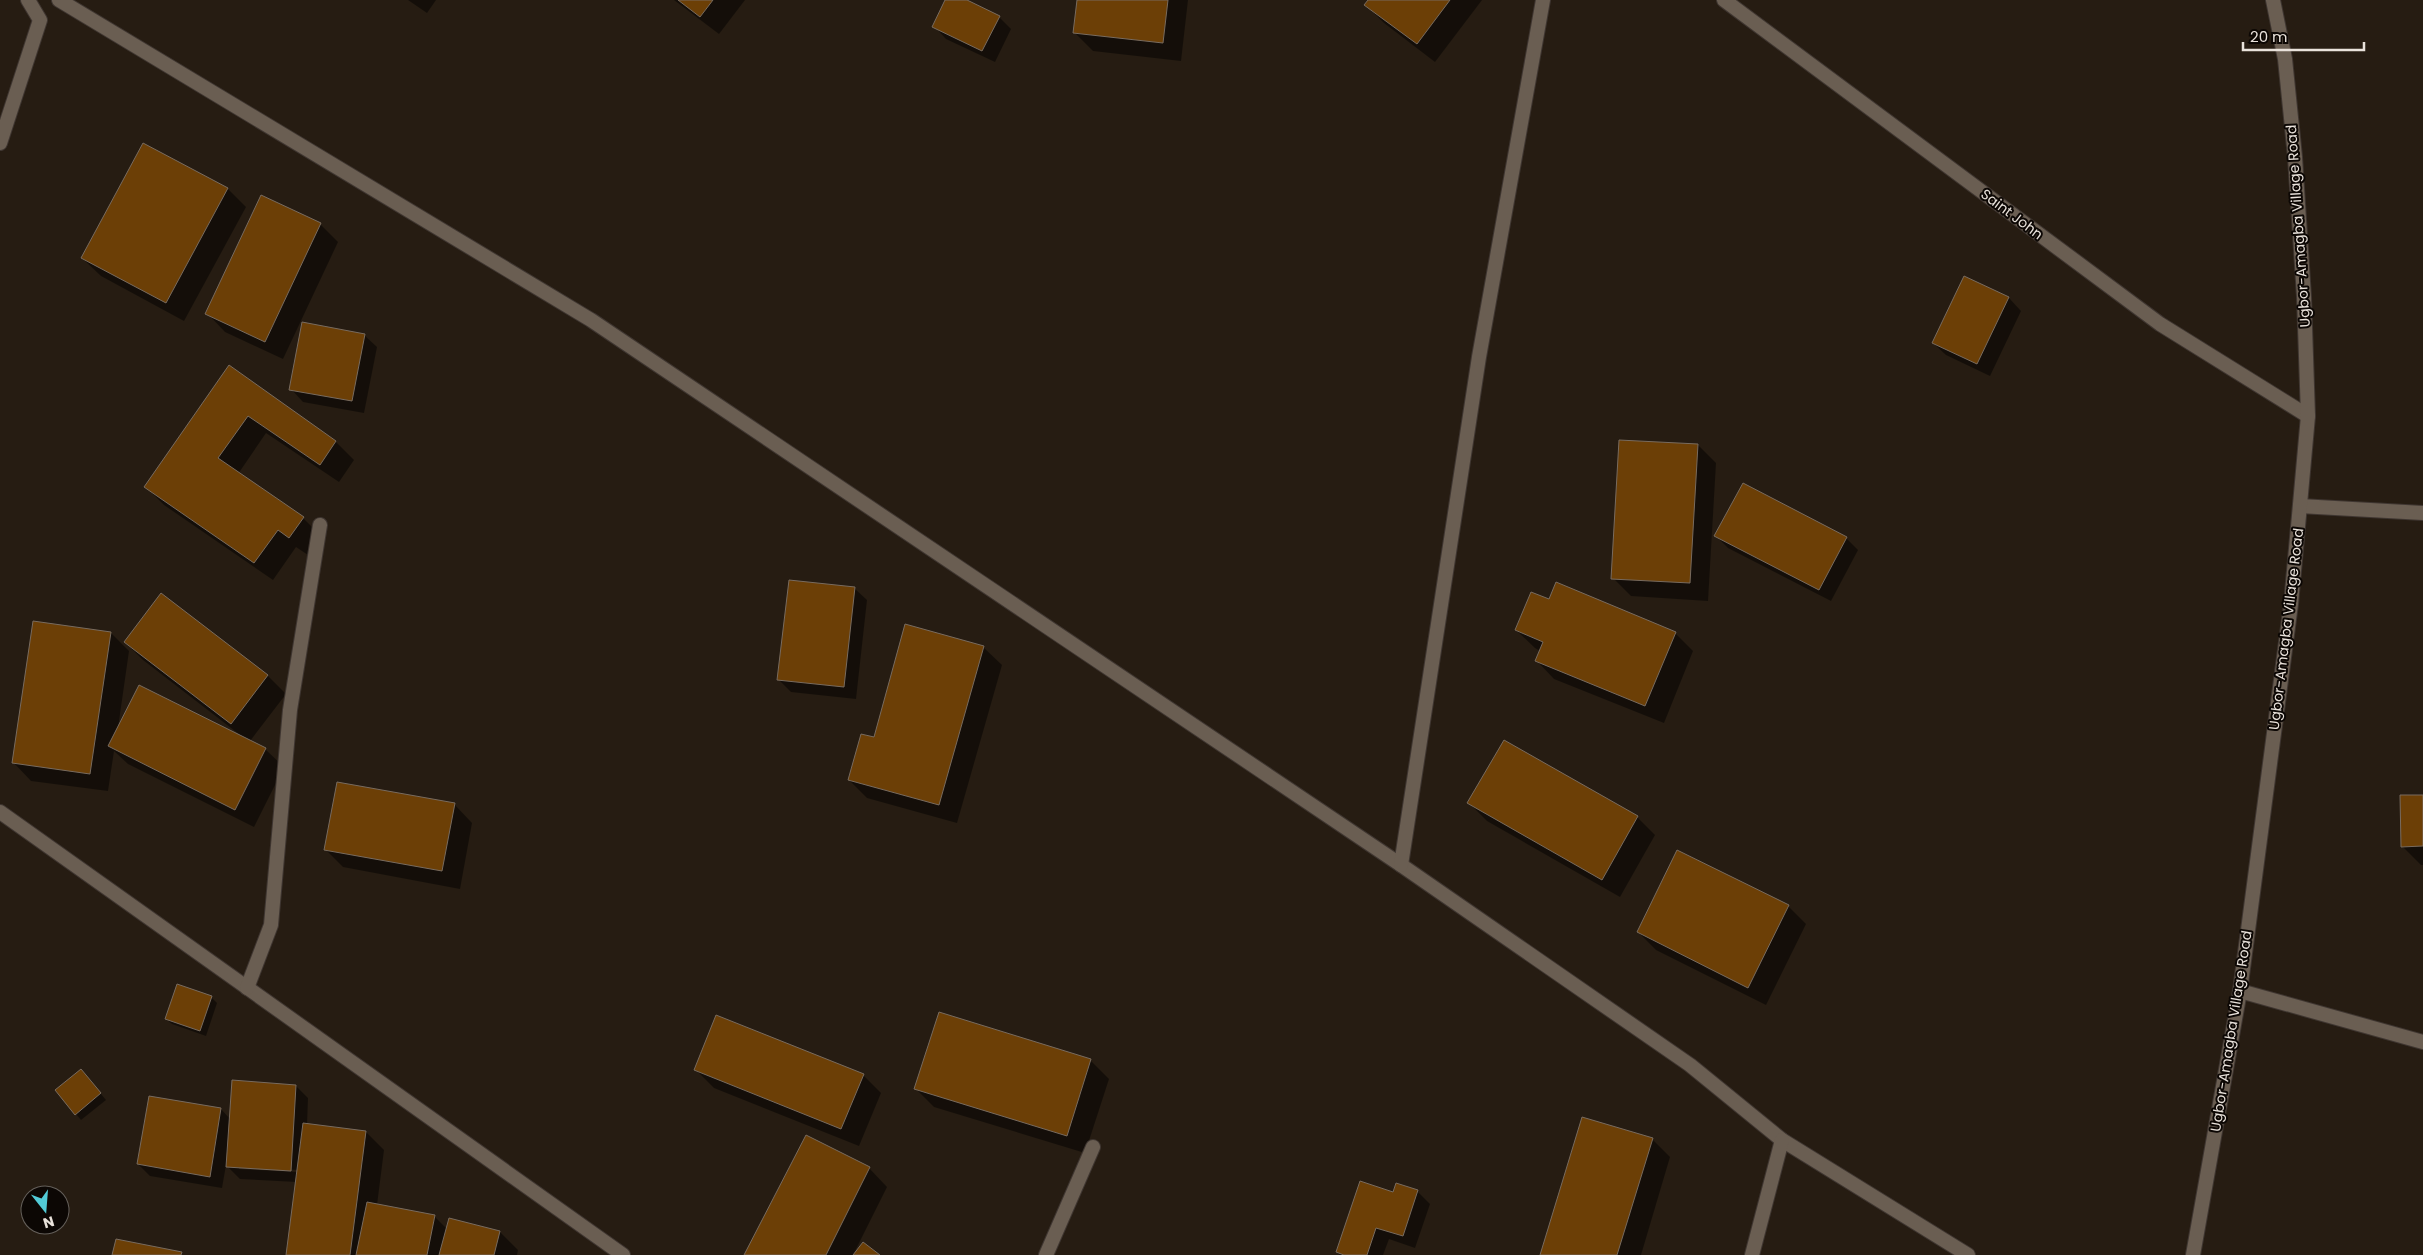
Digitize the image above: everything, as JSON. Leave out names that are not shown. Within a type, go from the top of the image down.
[{"type":"street","points":[[0,143],[40,20],[28,0]]},
{"type":"street","points":[[59,0],[591,320],[1401,865],[1690,1065],[1782,1140],[1968,1255]]},
{"type":"street","points":[[1401,865],[1479,357],[1543,0]]},
{"type":"street","name":"Saint John","points":[[1724,0],[2160,324],[2308,416]]},
{"type":"street","name":"Ugbor-Amagba Village Road","points":[[2193,1255],[2240,991],[2291,604],[2308,416],[2304,297],[2294,157],[2285,59],[2273,0]]},
{"type":"street","points":[[2300,506],[2423,513]]},
{"type":"street","points":[[247,988],[271,925],[290,710],[320,525]]},
{"type":"street","points":[[0,812],[622,1255]]},
{"type":"street","points":[[2240,991],[2423,1042]]},
{"type":"street","points":[[1752,1255],[1782,1140]]},
{"type":"street","points":[[1046,1255],[1093,1147]]},
{"type":"building","points":[[678,0],[713,0],[700,17]]},
{"type":"building","points":[[945,0],[967,0],[1000,16],[982,51],[932,27]]},
{"type":"building","points":[[1077,0],[1168,0],[1163,43],[1073,33]]},
{"type":"building","points":[[1368,0],[1450,0],[1417,44],[1364,5]]},
{"type":"building","points":[[143,143],[228,188],[166,303],[81,258]]},
{"type":"building","points":[[261,195],[321,223],[265,342],[205,314]]},
{"type":"building","points":[[1964,276],[2009,297],[1977,364],[1932,343]]},
{"type":"building","points":[[302,322],[365,334],[352,401],[289,390]]},
{"type":"building","points":[[229,365],[336,441],[320,465],[248,416],[218,458],[304,517],[289,538],[278,530],[254,563],[144,487]]},
{"type":"building","points":[[1619,440],[1698,444],[1690,583],[1611,579]]},
{"type":"building","points":[[1743,483],[1847,537],[1819,590],[1714,536]]},
{"type":"building","points":[[789,580],[855,587],[844,687],[777,680]]},
{"type":"building","points":[[1556,582],[1676,632],[1645,706],[1535,661],[1543,642],[1515,630],[1531,592],[1549,599]]},
{"type":"building","points":[[161,593],[268,675],[231,724],[124,642]]},
{"type":"building","points":[[33,621],[111,632],[90,774],[12,763]]},
{"type":"building","points":[[905,624],[984,646],[939,805],[848,780],[861,734],[874,737]]},
{"type":"building","points":[[139,685],[266,748],[235,810],[108,746]]},
{"type":"building","points":[[1504,740],[1638,816],[1602,880],[1467,803]]},
{"type":"building","points":[[337,782],[455,803],[442,871],[324,850]]},
{"type":"building","points":[[2400,795],[2423,795],[2423,846],[2401,847]]},
{"type":"building","points":[[1677,850],[1789,905],[1748,988],[1637,932]]},
{"type":"building","points":[[177,984],[212,996],[200,1031],[165,1019]]},
{"type":"building","points":[[939,1012],[1091,1059],[1067,1136],[914,1089]]},
{"type":"building","points":[[716,1015],[864,1074],[841,1129],[694,1070]]},
{"type":"building","points":[[81,1069],[101,1093],[75,1115],[55,1090]]},
{"type":"building","points":[[232,1080],[296,1085],[291,1171],[226,1167]]},
{"type":"building","points":[[149,1096],[221,1108],[210,1177],[137,1164]]},
{"type":"building","points":[[1582,1117],[1653,1138],[1617,1255],[1540,1255]]},
{"type":"building","points":[[303,1123],[366,1131],[350,1255],[286,1255]]},
{"type":"building","points":[[806,1135],[870,1167],[826,1255],[744,1255]]},
{"type":"building","points":[[1360,1181],[1393,1192],[1396,1183],[1418,1190],[1403,1236],[1376,1228],[1367,1255],[1344,1255],[1336,1252]]},
{"type":"building","points":[[367,1202],[435,1215],[427,1255],[356,1255]]},
{"type":"building","points":[[449,1218],[500,1231],[494,1255],[439,1255]]},
{"type":"building","points":[[116,1239],[182,1252],[181,1255],[112,1255]]},
{"type":"building","points":[[863,1242],[880,1255],[853,1255]]}]
